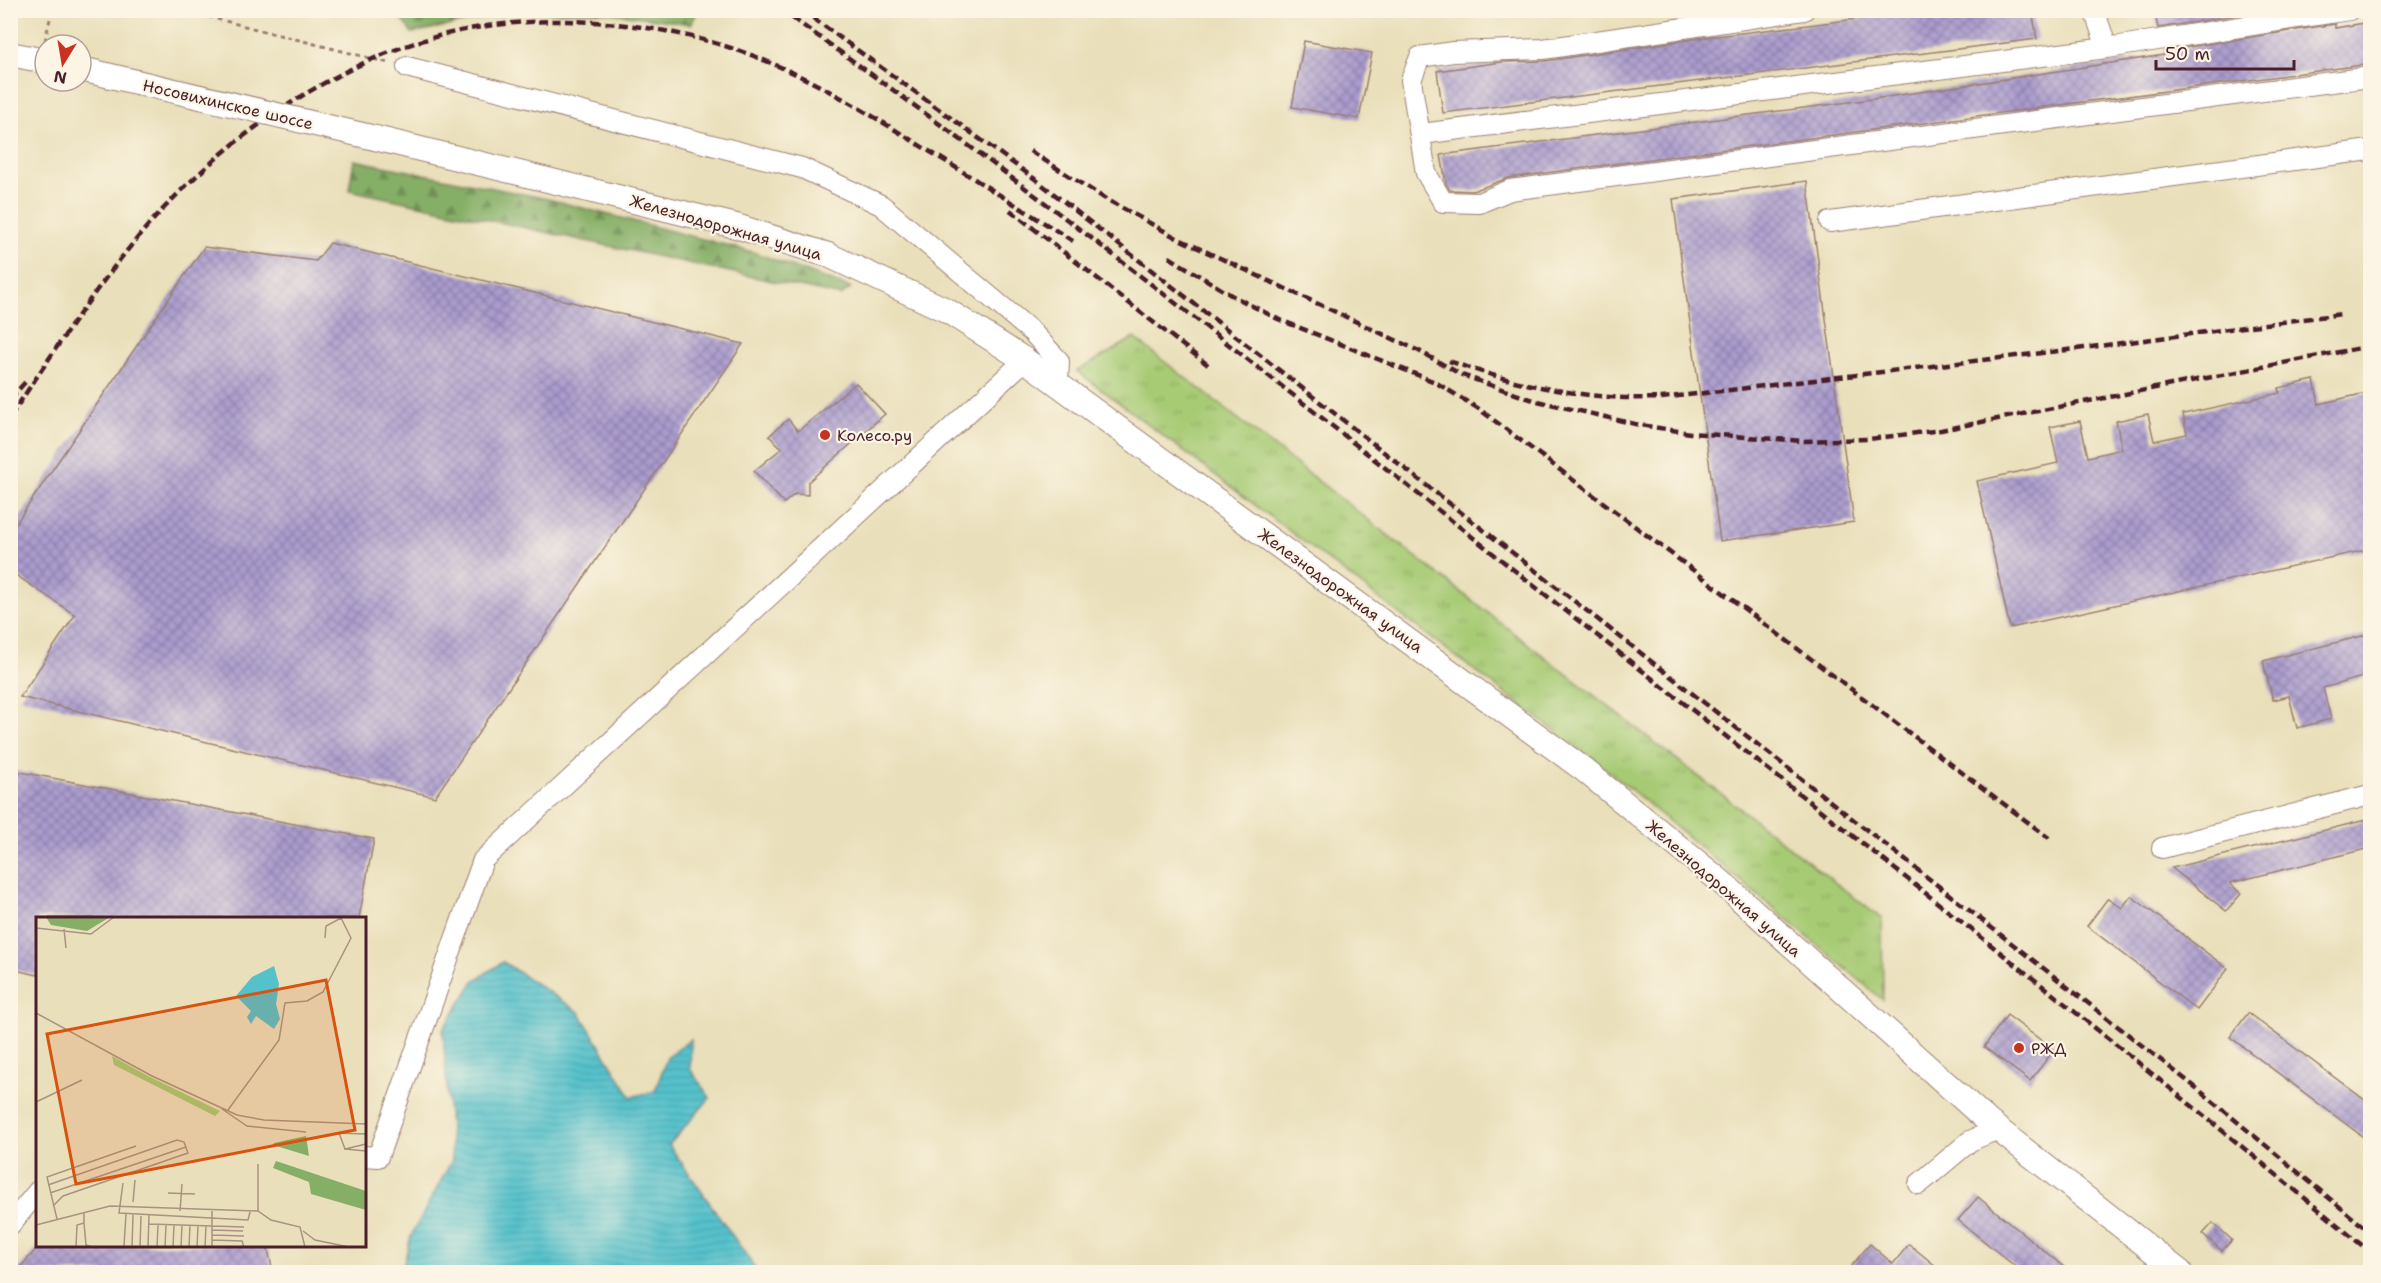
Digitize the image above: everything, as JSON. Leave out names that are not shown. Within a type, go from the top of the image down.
[{"type":"main road","points":[[10,54],[33,59]]},
{"type":"main road","name":"Носовихинское шоссе","points":[[93,72],[375,138]]},
{"type":"main road","name":"Железнодорожная улица","points":[[375,138],[736,226],[828,255],[937,305],[1025,360],[1583,769],[1719,880],[1998,1129],[2180,1272]]},
{"type":"street","points":[[1804,10],[1543,49],[1453,52],[1420,57],[1410,80],[1426,173],[1443,202],[1479,203],[1510,190],[2370,77]]},
{"type":"street","points":[[2094,10],[2107,48]]},
{"type":"street","points":[[1421,134],[2107,48],[2349,10]]},
{"type":"street","points":[[407,67],[802,168],[880,205],[1032,332],[1059,361],[1058,382]]},
{"type":"street","points":[[1830,222],[2370,150]]},
{"type":"street","points":[[366,1156],[378,1157],[483,860],[1025,360]]},
{"type":"street","points":[[2162,848],[2370,795]]},
{"type":"street","points":[[1918,1184],[1970,1142],[1998,1129]]},
{"type":"street","points":[[10,1226],[36,1194]]},
{"type":"path","points":[[48,33],[52,10]]},
{"type":"path","points":[[182,10],[407,67]]},
{"type":"green space","points":[[698,10],[691,24],[605,12],[512,13],[412,33],[399,17],[400,11]]},
{"type":"green space","points":[[354,160],[548,199],[756,253],[851,288],[841,296],[349,190]]},
{"type":"green space","points":[[1134,338],[1882,919],[1883,1000],[1616,777],[1077,371]]},
{"type":"water","points":[[503,962],[579,1012],[631,1097],[655,1091],[667,1058],[691,1039],[690,1069],[710,1098],[669,1145],[758,1272],[401,1272],[411,1236],[452,1160],[443,1030],[474,981]]},
{"type":"building","points":[[1931,10],[2032,10],[2037,39],[1443,113],[1437,71],[1502,62],[1545,61],[1700,38]]},
{"type":"building","points":[[2154,10],[2268,10],[2158,28]]},
{"type":"building","points":[[2370,22],[2370,64],[1508,178],[1473,191],[1450,190],[1446,183],[1441,155],[1880,98],[2164,55],[2164,51],[2335,24],[2335,28]]},
{"type":"building","points":[[1304,41],[1372,53],[1359,119],[1292,107]]},
{"type":"building","points":[[1807,181],[1854,522],[1720,541],[1673,199]]},
{"type":"building","points":[[330,243],[743,344],[435,797],[20,697],[75,615],[10,571],[10,532],[204,247],[316,261]]},
{"type":"building","points":[[2314,380],[2319,404],[2370,392],[2370,549],[2010,628],[1977,481],[2058,463],[2050,427],[2080,421],[2088,457],[2122,449],[2116,421],[2148,414],[2154,441],[2187,434],[2183,414],[2280,393],[2279,388]]},
{"type":"building","points":[[856,383],[885,414],[808,482],[808,495],[795,494],[784,503],[754,471],[782,448],[769,436],[788,419],[798,431]]},
{"type":"building","points":[[2370,634],[2370,675],[2323,688],[2331,719],[2297,728],[2289,696],[2273,700],[2263,661]]},
{"type":"building","points":[[10,770],[374,839],[359,917],[36,917],[36,975],[10,969]]},
{"type":"building","points":[[2370,819],[2370,848],[2230,883],[2241,894],[2226,911],[2172,868]]},
{"type":"building","points":[[2131,896],[2228,969],[2197,1010],[2087,926],[2108,898],[2122,908]]},
{"type":"building","points":[[2248,1013],[2370,1104],[2370,1142],[2230,1037]]},
{"type":"building","name":"РЖД","points":[[2007,1015],[2054,1050],[2030,1081],[1984,1047]]},
{"type":"building","points":[[1978,1197],[2070,1272],[2022,1272],[1958,1220]]},
{"type":"building","points":[[2213,1223],[2232,1240],[2222,1251],[2203,1234]]},
{"type":"building","points":[[1870,1244],[1893,1264],[1909,1244],[1943,1272],[1846,1272]]},
{"type":"building","points":[[38,1247],[267,1247],[273,1272],[16,1272]]},
{"type":"railway","points":[[781,10],[1069,221],[1258,367],[2060,1000],[2370,1252]]},
{"type":"railway","points":[[802,10],[1035,179],[2199,1090],[2370,1232]]},
{"type":"railway","points":[[10,417],[75,321],[127,251],[172,200],[230,147],[295,101],[329,80],[364,63],[400,48],[444,35],[489,26],[536,22],[584,22],[631,26],[678,34],[766,61],[808,80],[869,114],[1076,243]]},
{"type":"railway","points":[[1030,151],[1104,198],[1177,238],[1419,351],[1462,375],[1533,400],[1635,424],[1690,433],[1804,441],[1869,439],[1941,430],[2370,346]]},
{"type":"railway","points":[[1010,210],[1208,365]]},
{"type":"railway","points":[[1169,257],[1231,295],[1278,319],[1435,382],[1479,409],[2049,838]]},
{"type":"railway","points":[[1449,361],[1474,370],[1554,390],[1608,397],[1662,398],[2084,348],[2342,314]]},
{"type":"railway","points":[[10,399],[28,379]]},
{"type":"place","name":"Колесо.ру","points":[[825,435]]},
{"type":"place","name":"РЖД","points":[[2019,1048]]}]
